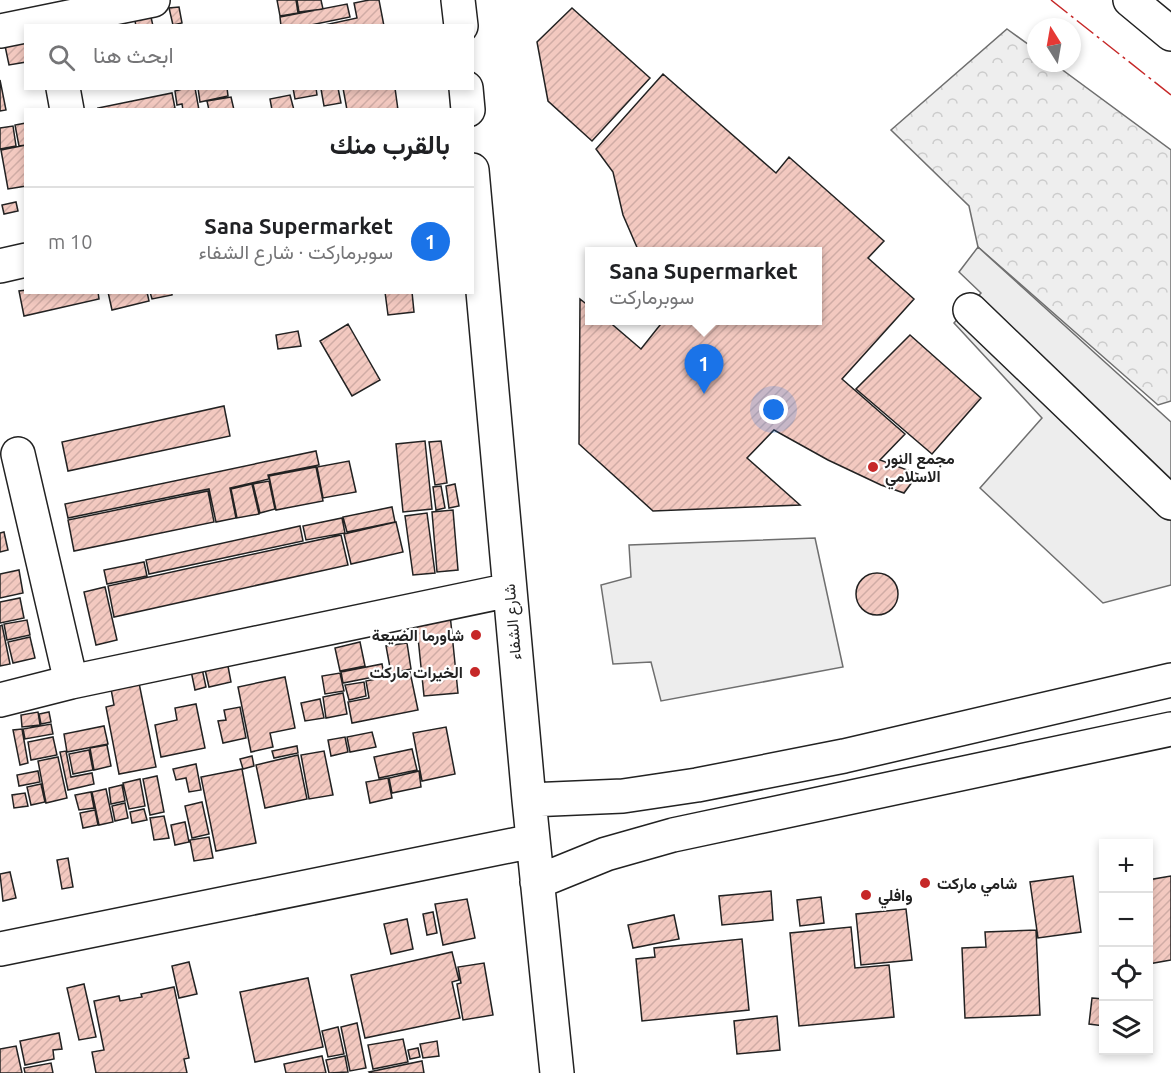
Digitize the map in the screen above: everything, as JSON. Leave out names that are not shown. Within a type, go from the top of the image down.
[{"type":"street","points":[[0,31],[50,15],[153,0]]},
{"type":"street","points":[[458,0],[461,24]]},
{"type":"street","points":[[1130,0],[1171,34]]},
{"type":"street","points":[[63,90],[67,108]]},
{"type":"street","points":[[466,90],[468,108]]},
{"type":"street","name":"شارع الشفاء","points":[[474,192],[529,800],[557,1073]]},
{"type":"street","points":[[0,266],[24,260]]},
{"type":"street","points":[[970,310],[1171,503]]},
{"type":"street","points":[[18,454],[71,682]]},
{"type":"street","points":[[0,700],[71,682],[510,590]]},
{"type":"street","points":[[529,800],[623,796],[697,785],[844,756],[1171,680]]},
{"type":"street","points":[[537,882],[606,854],[673,835],[1171,729]]},
{"type":"street","points":[[0,949],[533,841]]},
{"type":"green space","points":[[1007,29],[1027,43],[1027,72],[1065,72],[1171,150],[1171,401],[1158,405],[978,247],[969,206],[891,130]]},
{"type":"shaded area","points":[[978,247],[1171,422],[1171,585],[1103,603],[980,488],[1042,418],[954,323],[981,293],[959,272]]},
{"type":"shaded area","points":[[815,538],[843,667],[661,701],[651,662],[613,664],[601,585],[631,577],[629,545]]},
{"type":"building","points":[[277,0],[296,0],[298,13],[280,16]]},
{"type":"building","points":[[297,0],[321,0],[323,9],[299,12]]},
{"type":"building","points":[[379,0],[384,24],[329,24],[357,18],[354,3]]},
{"type":"building","points":[[347,4],[350,17],[316,24],[281,24],[280,17]]},
{"type":"building","points":[[179,7],[182,23],[173,24],[169,8]]},
{"type":"building","points":[[149,8],[153,24],[136,24],[133,11]]},
{"type":"building","points":[[572,8],[650,78],[592,141],[548,101],[537,42]]},
{"type":"building","points":[[24,37],[24,62],[9,65],[4,41]]},
{"type":"building","points":[[663,74],[776,173],[789,157],[884,241],[868,258],[914,299],[842,379],[905,434],[880,460],[918,474],[904,493],[881,485],[828,460],[774,430],[747,458],[800,505],[653,511],[579,444],[580,299],[585,303],[585,325],[613,325],[641,349],[660,325],[822,325],[822,247],[637,247],[623,215],[613,172],[596,149]]},
{"type":"building","points":[[0,80],[6,110],[0,111]]},
{"type":"building","points":[[195,90],[199,108],[183,108],[182,104],[177,105],[175,91]]},
{"type":"building","points":[[198,90],[227,90],[228,96],[200,102]]},
{"type":"building","points":[[293,90],[316,90],[317,95],[295,99]]},
{"type":"building","points":[[321,90],[338,90],[341,103],[324,106]]},
{"type":"building","points":[[343,90],[395,90],[398,108],[347,108]]},
{"type":"building","points":[[172,93],[175,108],[98,108]]},
{"type":"building","points":[[290,95],[293,108],[272,108],[270,99]]},
{"type":"building","points":[[231,97],[234,108],[209,108],[207,101]]},
{"type":"building","points":[[24,123],[24,145],[19,146],[15,125]]},
{"type":"building","points":[[13,126],[16,146],[0,149],[0,128]]},
{"type":"building","points":[[24,145],[24,186],[8,189],[1,150]]},
{"type":"building","points":[[16,202],[18,211],[4,214],[2,205]]},
{"type":"building","points":[[24,290],[24,294],[98,294],[99,299],[24,316],[19,291]]},
{"type":"building","points":[[108,294],[147,294],[149,301],[112,310]]},
{"type":"building","points":[[151,294],[172,294],[172,295],[152,299]]},
{"type":"building","points":[[385,294],[412,294],[414,312],[388,315]]},
{"type":"building","points":[[348,324],[380,380],[352,396],[320,341]]},
{"type":"building","points":[[298,331],[301,346],[278,349],[276,335]]},
{"type":"building","points":[[910,335],[981,398],[932,454],[856,389]]},
{"type":"building","points":[[224,406],[230,436],[68,471],[62,442]]},
{"type":"building","points":[[425,441],[432,509],[403,512],[396,444]]},
{"type":"building","points":[[441,441],[447,483],[435,485],[429,442]]},
{"type":"building","points":[[316,451],[319,465],[268,475],[269,479],[230,488],[236,518],[216,522],[209,489],[68,518],[65,504]]},
{"type":"building","points":[[349,461],[356,492],[323,498],[317,467]]},
{"type":"building","points":[[316,467],[323,501],[276,510],[269,476]]},
{"type":"building","points":[[269,481],[275,509],[260,513],[253,484]]},
{"type":"building","points":[[252,484],[259,514],[237,518],[231,489]]},
{"type":"building","points":[[455,484],[459,506],[449,508],[446,486]]},
{"type":"building","points":[[441,486],[445,508],[436,510],[433,487]]},
{"type":"building","points":[[208,491],[214,522],[74,551],[68,520]]},
{"type":"building","points":[[392,507],[395,522],[347,532],[343,517]]},
{"type":"building","points":[[453,510],[458,570],[437,572],[432,512]]},
{"type":"building","points":[[427,513],[435,573],[413,575],[405,516]]},
{"type":"building","points":[[342,518],[345,533],[306,540],[303,526]]},
{"type":"building","points":[[396,522],[403,552],[351,564],[344,534]]},
{"type":"building","points":[[300,526],[303,541],[149,574],[146,560]]},
{"type":"building","points":[[4,532],[8,550],[0,552],[0,533]]},
{"type":"building","points":[[341,535],[348,565],[114,617],[108,586]]},
{"type":"building","points":[[144,562],[147,576],[107,584],[104,570]]},
{"type":"building","points":[[19,570],[23,593],[0,598],[0,574]]},
{"type":"building","points":[[877,573],[892,579],[898,594],[892,609],[877,615],[862,609],[856,594],[862,579]]},
{"type":"building","points":[[105,587],[117,640],[96,645],[84,592]]},
{"type":"building","points":[[20,598],[24,618],[0,623],[0,602]]},
{"type":"building","points":[[450,614],[458,693],[424,696],[416,618]]},
{"type":"building","points":[[27,620],[30,635],[7,640],[4,624]]},
{"type":"building","points":[[2,625],[10,664],[0,666],[0,626]]},
{"type":"building","points":[[30,637],[35,658],[13,663],[8,642]]},
{"type":"building","points":[[360,642],[365,666],[340,671],[335,648]]},
{"type":"building","points":[[407,643],[411,669],[391,673],[386,646]]},
{"type":"building","points":[[227,661],[231,682],[209,687],[204,665]]},
{"type":"building","points":[[201,664],[206,687],[195,690],[190,666]]},
{"type":"building","points":[[382,664],[384,675],[343,683],[341,672]]},
{"type":"building","points":[[410,672],[418,710],[352,723],[348,702],[369,698],[366,681]]},
{"type":"building","points":[[340,673],[344,691],[325,694],[322,676]]},
{"type":"building","points":[[285,677],[295,728],[270,733],[273,747],[251,752],[238,687]]},
{"type":"building","points":[[364,682],[366,696],[349,700],[345,685]]},
{"type":"building","points":[[139,683],[156,767],[119,774],[106,707],[114,705],[111,689]]},
{"type":"building","points":[[343,693],[347,714],[326,718],[323,697]]},
{"type":"building","points":[[320,699],[324,718],[305,721],[301,703]]},
{"type":"building","points":[[196,704],[205,748],[161,757],[155,725],[177,720],[175,708]]},
{"type":"building","points":[[240,707],[246,738],[223,743],[218,721],[226,720],[224,710]]},
{"type":"building","points":[[38,712],[40,725],[22,727],[21,715]]},
{"type":"building","points":[[49,712],[51,722],[41,724],[39,714]]},
{"type":"building","points":[[51,724],[53,734],[25,739],[23,729]]},
{"type":"building","points":[[104,726],[108,744],[67,752],[64,734]]},
{"type":"building","points":[[446,727],[455,774],[422,781],[413,733]]},
{"type":"building","points":[[22,729],[28,763],[20,765],[13,730]]},
{"type":"building","points":[[372,732],[376,747],[350,752],[347,737]]},
{"type":"building","points":[[53,737],[57,755],[31,760],[28,742]]},
{"type":"building","points":[[345,737],[348,752],[331,756],[328,740]]},
{"type":"building","points":[[107,745],[111,766],[94,770],[90,748]]},
{"type":"building","points":[[297,746],[298,753],[274,758],[272,751]]},
{"type":"building","points":[[412,749],[417,770],[379,778],[374,757]]},
{"type":"building","points":[[89,750],[93,770],[73,774],[69,754]]},
{"type":"building","points":[[66,751],[71,777],[92,773],[94,784],[68,790],[60,752]]},
{"type":"building","points":[[324,751],[333,795],[309,799],[301,755]]},
{"type":"building","points":[[298,755],[307,799],[265,808],[256,765]]},
{"type":"building","points":[[252,756],[254,766],[243,769],[240,759]]},
{"type":"building","points":[[58,757],[67,798],[46,803],[38,761]]},
{"type":"building","points":[[196,764],[201,790],[189,792],[186,778],[176,780],[173,769]]},
{"type":"building","points":[[242,769],[256,843],[216,851],[201,777]]},
{"type":"building","points":[[38,771],[40,782],[19,786],[17,775]]},
{"type":"building","points":[[419,771],[421,787],[392,793],[389,778]]},
{"type":"building","points":[[157,776],[164,812],[150,815],[143,779]]},
{"type":"building","points":[[388,778],[392,798],[370,803],[366,782]]},
{"type":"building","points":[[140,779],[145,806],[129,809],[123,783]]},
{"type":"building","points":[[41,784],[45,802],[31,805],[27,787]]},
{"type":"building","points":[[122,785],[125,801],[111,804],[109,788]]},
{"type":"building","points":[[106,789],[113,822],[99,825],[92,792]]},
{"type":"building","points":[[91,792],[94,808],[79,810],[75,795]]},
{"type":"building","points":[[25,793],[28,806],[14,808],[12,795]]},
{"type":"building","points":[[202,802],[209,834],[192,838],[185,806]]},
{"type":"building","points":[[125,803],[128,818],[115,821],[112,806]]},
{"type":"building","points":[[144,809],[147,820],[132,823],[130,812]]},
{"type":"building","points":[[95,810],[98,825],[83,828],[80,813]]},
{"type":"building","points":[[164,816],[169,838],[154,840],[150,818]]},
{"type":"building","points":[[185,822],[189,842],[175,845],[171,825]]},
{"type":"building","points":[[209,837],[213,858],[194,861],[190,840]]},
{"type":"building","points":[[68,858],[73,887],[62,889],[57,860]]},
{"type":"building","points":[[10,872],[16,898],[3,901],[0,874]]},
{"type":"building","points":[[1073,876],[1081,932],[1038,938],[1030,882]]},
{"type":"building","points":[[1171,876],[1171,960],[1153,963],[1153,893],[1153,879]]},
{"type":"building","points":[[771,891],[773,920],[722,925],[719,896]]},
{"type":"building","points":[[821,897],[824,923],[800,926],[797,900]]},
{"type":"building","points":[[467,899],[475,938],[443,945],[435,904]]},
{"type":"building","points":[[906,909],[912,960],[861,965],[856,914]]},
{"type":"building","points":[[433,912],[437,933],[427,935],[423,914]]},
{"type":"building","points":[[674,915],[679,939],[633,948],[628,925]]},
{"type":"building","points":[[407,919],[413,949],[391,954],[384,924]]},
{"type":"building","points":[[851,927],[855,968],[889,965],[894,1017],[799,1026],[790,933]]},
{"type":"building","points":[[1036,930],[1040,1015],[965,1018],[962,948],[986,947],[985,932]]},
{"type":"building","points":[[742,939],[749,1010],[642,1021],[636,959],[655,957],[654,948]]},
{"type":"building","points":[[452,952],[459,980],[452,982],[460,1018],[365,1038],[351,975]]},
{"type":"building","points":[[189,962],[197,994],[179,998],[172,966]]},
{"type":"building","points":[[484,963],[493,1015],[463,1020],[457,984],[461,983],[458,967]]},
{"type":"building","points":[[308,978],[323,1047],[255,1062],[240,992]]},
{"type":"building","points":[[84,984],[96,1037],[79,1040],[67,988]]},
{"type":"building","points":[[174,987],[189,1058],[184,1059],[187,1073],[96,1073],[92,1052],[104,1050],[94,1001],[119,996],[120,1001]]},
{"type":"building","points":[[1092,998],[1099,999],[1099,1025],[1089,1024]]},
{"type":"building","points":[[777,1016],[780,1050],[737,1054],[734,1021]]},
{"type":"building","points":[[357,1023],[366,1068],[350,1071],[341,1027]]},
{"type":"building","points":[[338,1027],[344,1054],[328,1057],[322,1031]]},
{"type":"building","points":[[59,1033],[62,1049],[53,1050],[54,1059],[25,1065],[20,1041]]},
{"type":"building","points":[[403,1039],[408,1062],[373,1069],[368,1045]]},
{"type":"building","points":[[437,1041],[439,1056],[423,1058],[420,1044]]},
{"type":"building","points":[[16,1046],[22,1073],[0,1073],[0,1049]]},
{"type":"building","points":[[418,1048],[420,1057],[410,1059],[408,1050]]},
{"type":"building","points":[[322,1056],[326,1073],[286,1073],[284,1064]]},
{"type":"building","points":[[345,1056],[348,1072],[329,1073],[326,1060]]},
{"type":"building","points":[[422,1061],[424,1073],[369,1072]]},
{"type":"building","points":[[51,1063],[53,1073],[25,1073],[24,1068]]},
{"type":"power","points":[[1051,0],[1171,95]]},
{"type":"place","name":"Sana Supermarket","points":[[704,394]]},
{"type":"place","name":"مجمع النور الاسلامي","points":[[873,467]]},
{"type":"place","name":"شاورما الضيعة","points":[[476,635]]},
{"type":"place","name":"الخيرات ماركت","points":[[475,672]]},
{"type":"place","name":"شامي ماركت","points":[[925,883]]},
{"type":"place","name":"وافلي","points":[[866,895]]}]
